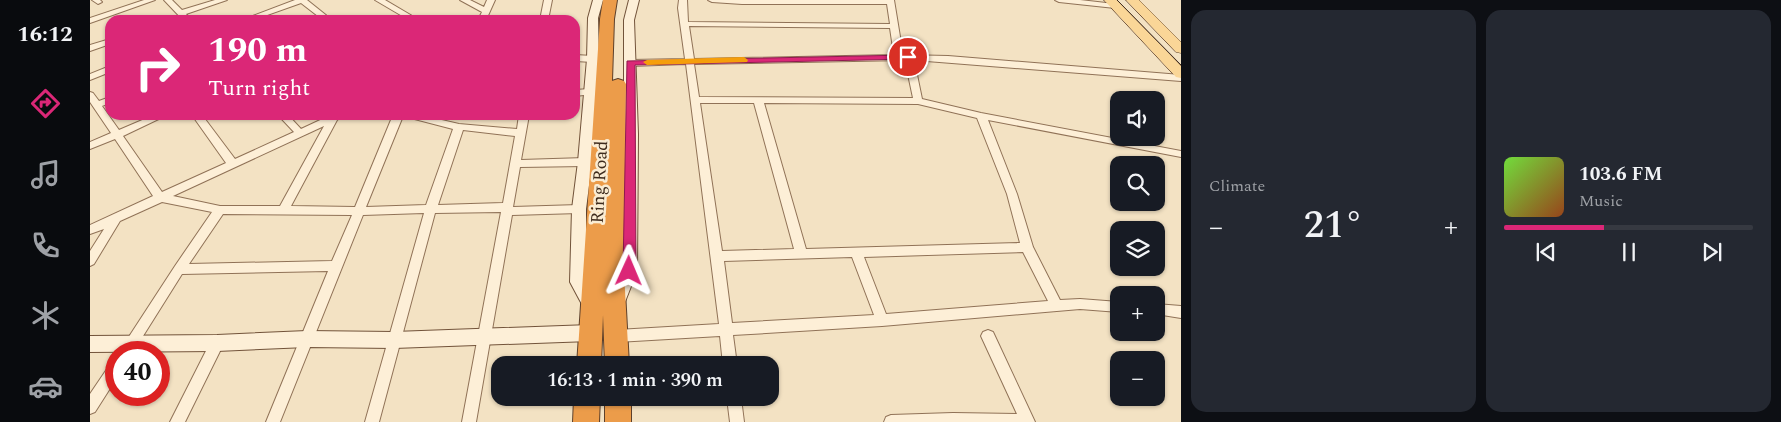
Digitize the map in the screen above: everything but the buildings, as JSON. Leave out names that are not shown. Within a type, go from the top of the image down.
[{"type":"highway","name":"Ring Road","points":[[589,356],[606,19],[610,0]]},
{"type":"highway","name":"Ring Road","points":[[617,356],[614,272],[620,20],[623,0]]},
{"type":"highway","points":[[586,422],[587,406]]},
{"type":"highway","points":[[618,406],[618,422]]},
{"type":"main road","points":[[1132,0],[1181,49]]},
{"type":"main road","points":[[1112,3],[1181,76]]},
{"type":"street","points":[[118,15],[151,0]]},
{"type":"street","points":[[168,0],[182,15]]},
{"type":"street","points":[[188,15],[222,0]]},
{"type":"street","points":[[262,15],[302,0],[322,15]]},
{"type":"street","points":[[382,2],[394,0]]},
{"type":"street","points":[[464,0],[486,11]]},
{"type":"street","points":[[484,15],[491,0]]},
{"type":"street","points":[[545,15],[548,0]]},
{"type":"street","points":[[591,305],[578,282],[579,209],[585,162],[593,59],[594,18],[598,0]]},
{"type":"street","name":"Ring Road","points":[[616,305],[629,271],[629,20],[634,0]]},
{"type":"street","points":[[683,0],[684,24],[717,256],[729,356]]},
{"type":"street","points":[[712,0],[890,1],[895,26],[918,101]]},
{"type":"street","points":[[1059,0],[1112,3]]},
{"type":"street","points":[[382,2],[404,15]]},
{"type":"street","points":[[90,21],[105,18]]},
{"type":"street","points":[[684,24],[895,26]]},
{"type":"street","points":[[90,48],[105,43]]},
{"type":"street","points":[[630,63],[904,57],[1181,76]]},
{"type":"street","points":[[580,58],[593,59]]},
{"type":"street","points":[[90,77],[105,71]]},
{"type":"street","points":[[580,93],[590,92]]},
{"type":"street","points":[[90,95],[105,115]]},
{"type":"street","points":[[695,100],[918,101],[981,116],[1181,154]]},
{"type":"street","points":[[758,100],[801,254]]},
{"type":"street","points":[[98,105],[105,102]]},
{"type":"street","points":[[981,116],[1012,194],[1028,247],[1057,307]]},
{"type":"street","points":[[108,120],[159,198],[220,210],[579,209]]},
{"type":"street","points":[[90,146],[150,120]]},
{"type":"street","points":[[201,120],[232,164]]},
{"type":"street","points":[[288,120],[299,132]]},
{"type":"street","points":[[90,230],[327,120]]},
{"type":"street","points":[[284,210],[334,120]]},
{"type":"street","points":[[273,422],[396,120]]},
{"type":"street","points":[[429,120],[459,127],[521,133]]},
{"type":"street","points":[[469,422],[523,120]]},
{"type":"street","points":[[372,422],[431,208],[459,127]]},
{"type":"street","points":[[515,164],[585,162]]},
{"type":"street","points":[[133,341],[179,269],[220,210]]},
{"type":"street","points":[[90,261],[116,218]]},
{"type":"street","points":[[717,256],[1028,247]]},
{"type":"street","points":[[856,252],[882,320]]},
{"type":"street","points":[[179,269],[336,266]]},
{"type":"street","points":[[617,336],[725,331],[1080,304],[1110,306]]},
{"type":"street","points":[[1165,311],[1181,312]]},
{"type":"street","points":[[170,346],[307,339],[394,340],[590,334]]},
{"type":"street","points":[[892,422],[1028,422],[988,336]]},
{"type":"street","points":[[177,422],[217,343]]},
{"type":"street","points":[[90,344],[105,346]]},
{"type":"street","points":[[90,407],[105,384]]},
{"type":"street","points":[[735,406],[737,422]]},
{"type":"tram line","points":[[1117,0],[1181,65]]},
{"type":"slow traffic","points":[[647,62],[744,60]]},
{"type":"route","points":[[629,271],[631,177],[630,63],[908,57]]}]
